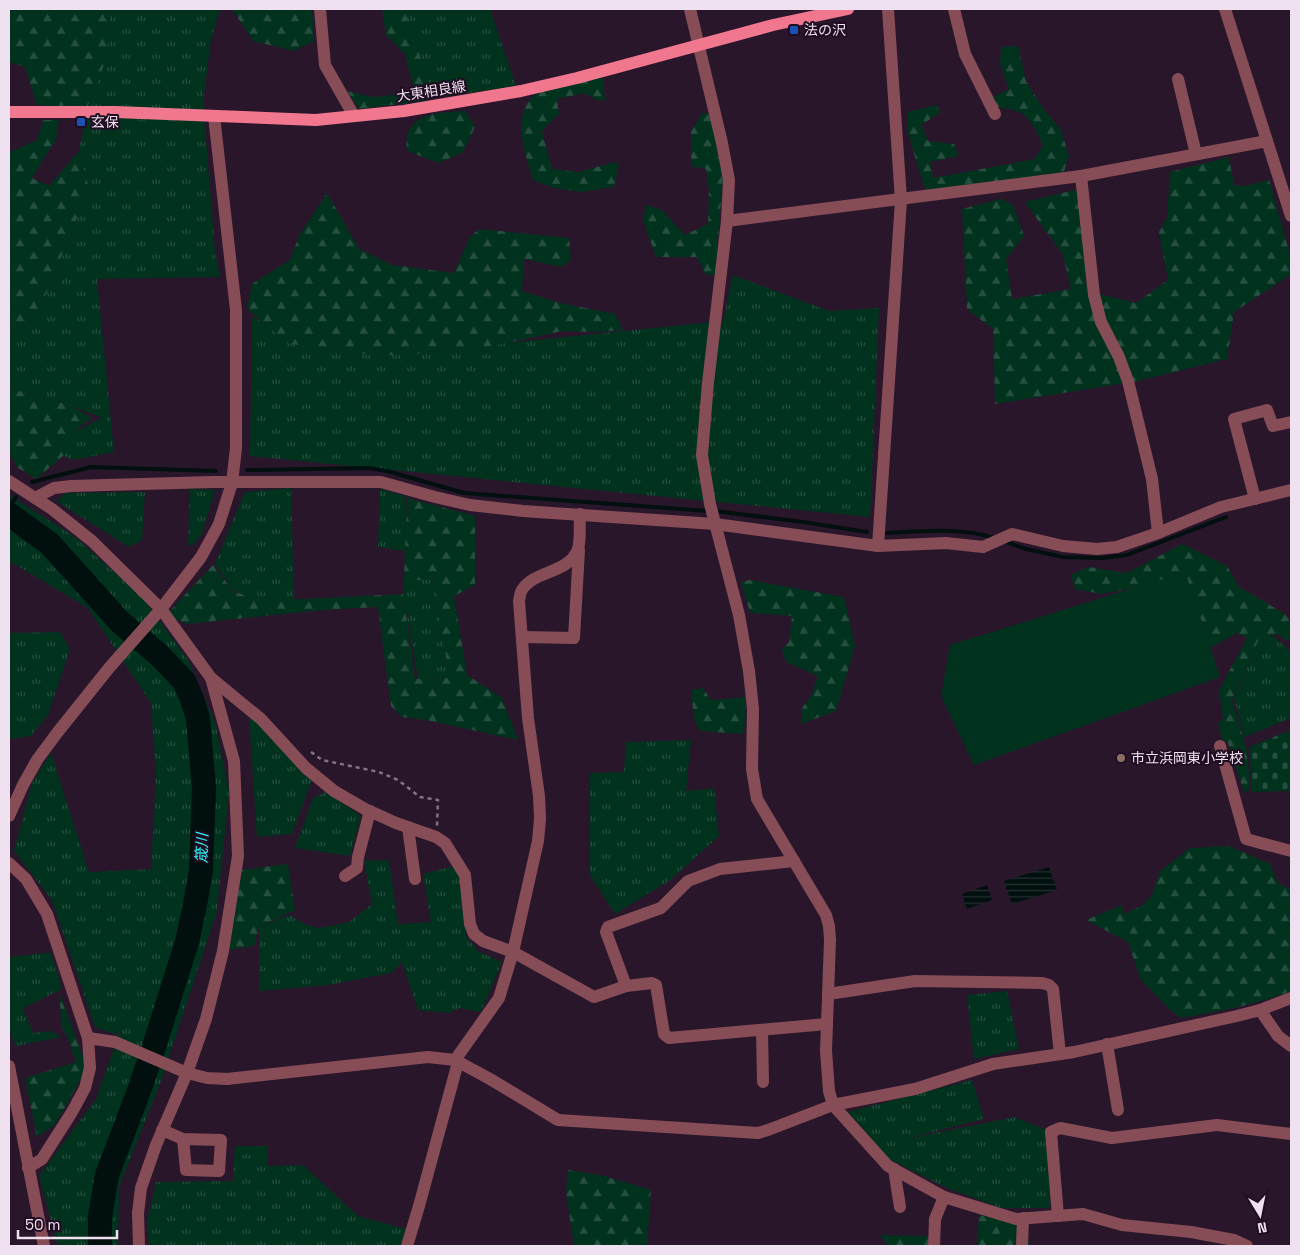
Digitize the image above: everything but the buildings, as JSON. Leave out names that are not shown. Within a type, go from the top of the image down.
[{"type":"main road","name":"大東相良線","points":[[9,112],[116,112],[316,120],[404,111],[521,91],[577,78],[773,25],[848,9]]},
{"type":"street","points":[[320,9],[325,65],[354,116]]},
{"type":"street","points":[[690,9],[729,180],[727,221],[708,383],[702,455],[713,514],[740,615],[749,671],[753,709],[752,769],[755,793],[823,909],[829,926],[827,1075],[833,1105],[888,1166],[944,1197],[1016,1219],[1082,1214],[1122,1224],[1191,1232],[1234,1240],[1247,1246]]},
{"type":"street","points":[[878,546],[901,200],[888,9]]},
{"type":"street","points":[[954,9],[965,54],[995,114]]},
{"type":"street","points":[[1225,9],[1291,216]]},
{"type":"street","points":[[1178,79],[1196,154]]},
{"type":"street","points":[[9,816],[37,760],[57,732],[109,668],[161,609],[201,557],[219,524],[232,483],[236,448],[236,310],[214,116]]},
{"type":"street","points":[[727,221],[1081,176],[1267,141]]},
{"type":"street","points":[[1081,176],[1094,295],[1101,322],[1119,357],[1128,380],[1152,479],[1158,533]]},
{"type":"street","points":[[1255,498],[1234,419],[1267,410],[1273,426],[1291,422]]},
{"type":"street","points":[[9,482],[35,498],[92,541],[161,609],[210,678],[261,719],[306,768],[334,791],[370,811],[436,837],[445,843],[464,875],[470,924],[474,934],[482,941],[513,952],[594,997],[626,986],[652,982],[656,985],[664,1034],[669,1038],[827,1024]]},
{"type":"street","points":[[35,498],[54,488],[70,486],[381,482],[470,505],[636,520],[713,514],[878,546],[946,543],[983,547],[1012,534],[1063,546],[1097,549],[1117,547],[1158,533],[1221,507],[1291,490]]},
{"type":"street","points":[[522,637],[574,638],[580,514]]},
{"type":"street","points":[[406,1246],[419,1206],[457,1061],[499,998],[513,952],[538,841],[540,819],[539,796],[528,718],[519,601],[522,590],[531,581],[568,563],[579,548]]},
{"type":"street","points":[[139,1246],[138,1213],[141,1188],[162,1130],[187,1073],[206,1019],[223,951],[238,856],[234,761],[210,678]]},
{"type":"street","points":[[1220,746],[1246,839],[1291,850]]},
{"type":"street","points":[[345,876],[357,868],[370,811]]},
{"type":"street","points":[[408,827],[416,879]]},
{"type":"street","points":[[626,986],[606,932],[608,927],[661,908],[688,881],[720,868],[794,861]]},
{"type":"street","points":[[9,863],[26,880],[47,914],[88,1038],[90,1068],[85,1088],[72,1112],[42,1159],[28,1168]]},
{"type":"street","points":[[828,994],[914,981],[1042,983],[1049,985],[1053,989],[1060,1054]]},
{"type":"street","points":[[88,1038],[114,1042],[187,1073],[207,1078],[227,1079],[428,1057],[457,1061],[490,1078],[558,1120],[758,1133],[833,1105],[915,1089],[993,1064],[1060,1054],[1107,1044],[1260,1010],[1291,998]]},
{"type":"street","points":[[1260,1010],[1278,1036],[1291,1046]]},
{"type":"street","points":[[762,1030],[763,1082]]},
{"type":"street","points":[[1107,1044],[1118,1110]]},
{"type":"street","points":[[9,1066],[44,1246]]},
{"type":"street","points":[[1058,1216],[1051,1132],[1060,1128],[1112,1138],[1217,1125],[1291,1134]]},
{"type":"street","points":[[162,1130],[183,1139]]},
{"type":"street","points":[[894,1169],[900,1207]]},
{"type":"street","points":[[934,1246],[935,1219],[944,1197]]},
{"type":"street","points":[[1022,1246],[1023,1218]]},
{"type":"path","points":[[309,752],[322,760],[378,772],[398,780],[420,797],[438,800],[436,837]]},
{"type":"green space","points":[[9,9],[109,9],[111,29],[104,65],[87,108],[37,105],[25,67],[9,62]]},
{"type":"green space","points":[[109,9],[220,9],[211,40],[203,102],[215,251],[220,277],[97,279],[114,452],[73,460],[63,456],[69,434],[102,418],[72,406],[14,390],[9,382],[9,330],[39,311],[89,188],[79,151],[92,80],[111,29]]},
{"type":"green space","points":[[232,9],[312,9],[314,41],[294,51],[253,41]]},
{"type":"green space","points":[[382,9],[404,9],[432,91],[425,101],[359,109],[347,91],[372,97],[415,93],[405,54],[386,35]]},
{"type":"green space","points":[[404,9],[490,9],[516,86],[434,98]]},
{"type":"green space","points":[[1018,46],[1026,81],[1042,107],[1061,130],[1069,156],[1064,171],[1048,181],[933,196],[924,186],[907,130],[908,112],[936,105],[941,112],[921,125],[928,141],[954,144],[958,156],[930,162],[933,178],[1035,159],[1043,145],[1033,125],[1026,117],[1016,111],[999,107],[988,99],[1009,89],[1000,64],[1001,47]]},
{"type":"green space","points":[[603,77],[605,101],[596,100],[584,93],[557,99],[559,114],[542,132],[552,169],[579,172],[615,162],[619,165],[614,187],[581,192],[554,188],[533,180],[522,136],[523,113],[527,103],[539,93]]},
{"type":"green space","points":[[465,111],[475,127],[463,152],[439,163],[407,151],[407,138],[410,129],[416,122],[433,114]]},
{"type":"green space","points":[[702,113],[710,114],[723,178],[715,275],[706,275],[697,257],[656,257],[643,220],[646,205],[662,210],[685,235],[708,224],[709,191],[706,169],[691,166],[691,132]]},
{"type":"green space","points":[[43,120],[59,120],[56,139],[32,178],[49,186],[79,151],[89,188],[39,311],[9,330],[10,152],[37,140]]},
{"type":"green space","points":[[1229,157],[1234,185],[1245,186],[1269,180],[1289,251],[1290,275],[1234,312],[1227,359],[1138,381],[995,404],[993,329],[967,309],[962,209],[1000,199],[1013,205],[1024,236],[1006,259],[1012,299],[1071,289],[1063,255],[1025,202],[1079,189],[1087,291],[1136,303],[1168,280],[1159,232],[1167,218],[1170,172]]},
{"type":"green space","points":[[327,193],[359,249],[392,265],[454,273],[470,237],[479,229],[569,238],[571,260],[561,267],[524,259],[522,291],[560,303],[615,314],[623,330],[598,332],[562,331],[474,350],[377,356],[292,344],[263,324],[247,308],[252,284],[290,260],[299,236]]},
{"type":"green space","points":[[733,275],[829,311],[879,308],[870,517],[250,456],[252,317],[302,345],[377,356],[723,321]]},
{"type":"green space","points":[[9,382],[14,390],[72,406],[92,418],[70,434],[63,456],[36,479],[17,467],[9,452]]},
{"type":"green space","points":[[291,488],[294,600],[260,602],[232,589],[215,564],[245,492]]},
{"type":"green space","points":[[190,489],[215,490],[202,534],[193,545],[188,545]]},
{"type":"green space","points":[[380,489],[406,496],[405,551],[378,547]]},
{"type":"green space","points":[[145,492],[142,540],[129,547],[56,501],[66,493]]},
{"type":"green space","points":[[9,495],[75,537],[143,598],[188,660],[215,722],[229,791],[217,911],[161,1081],[119,1187],[118,1246],[58,1246],[39,1176],[96,1099],[121,1029],[117,1035],[95,1027],[52,900],[14,851],[32,783],[51,753],[89,872],[151,869],[156,776],[151,703],[88,608],[9,562]]},
{"type":"green space","points":[[407,498],[475,516],[475,585],[454,596],[467,675],[502,698],[518,740],[426,720],[402,717],[391,706],[378,607],[322,610],[187,624],[166,615],[213,565],[233,591],[263,601],[403,594],[415,679],[450,678],[432,580],[404,580]]},
{"type":"green space","points":[[1182,544],[1227,566],[1239,587],[1285,614],[1291,622],[1291,639],[1288,641],[1276,634],[1258,641],[1232,700],[1247,751],[1250,789],[1244,792],[1228,743],[1222,740],[1218,723],[1223,719],[1219,690],[1247,638],[1237,633],[1210,648],[1187,578],[1101,594],[1075,589],[1071,575],[1088,567],[1127,573]]},
{"type":"green space","points":[[1185,572],[1220,677],[974,765],[941,696],[950,645]]},
{"type":"green space","points":[[404,580],[432,580],[450,678],[418,679],[403,594]]},
{"type":"green space","points":[[750,580],[844,597],[855,646],[836,711],[801,724],[802,708],[811,696],[818,676],[786,662],[782,649],[789,642],[792,616],[750,613],[741,582]]},
{"type":"green space","points":[[60,632],[70,649],[48,715],[31,736],[9,739],[9,633]]},
{"type":"green space","points":[[1272,635],[1291,652],[1291,718],[1244,737],[1234,698],[1258,641]]},
{"type":"green space","points":[[703,688],[711,700],[746,697],[744,734],[700,731],[694,719],[691,690]]},
{"type":"green space","points":[[249,716],[261,719],[312,779],[292,834],[257,837]]},
{"type":"green space","points":[[1291,730],[1291,791],[1252,792],[1249,747]]},
{"type":"green space","points":[[691,740],[686,791],[714,788],[719,836],[669,881],[615,914],[590,875],[590,773],[624,772],[626,742]]},
{"type":"green space","points":[[326,792],[361,816],[350,856],[295,848],[313,798]]},
{"type":"green space","points":[[1229,846],[1270,864],[1278,883],[1291,890],[1291,991],[1251,1004],[1181,1018],[1170,1010],[1141,980],[1128,942],[1086,920],[1122,905],[1124,914],[1143,905],[1152,895],[1160,871],[1190,848]]},
{"type":"green space","points":[[389,860],[398,924],[431,922],[423,874],[454,866],[465,875],[466,936],[478,951],[502,962],[481,1012],[459,1008],[449,1013],[418,1010],[402,962],[391,973],[328,985],[259,991],[259,927],[289,915],[307,925],[319,928],[349,922],[372,904],[364,861]]},
{"type":"green space","points":[[288,864],[295,910],[259,927],[254,946],[227,950],[240,870]]},
{"type":"green space","points":[[51,953],[62,989],[23,1008],[33,1033],[51,1031],[61,1037],[16,1046],[10,1033],[9,1024],[9,957]]},
{"type":"green space","points":[[1007,991],[1019,1049],[974,1059],[967,995]]},
{"type":"green space","points":[[59,992],[87,1068],[55,1125],[37,1137],[25,1078],[76,1062],[68,1038],[62,1028]]},
{"type":"green space","points":[[972,1080],[984,1119],[905,1139],[1015,1117],[1051,1132],[1050,1208],[1001,1208],[947,1188],[890,1160],[848,1112]]},
{"type":"green space","points":[[235,1146],[268,1146],[268,1166],[303,1165],[358,1216],[406,1229],[400,1246],[149,1246],[147,1222],[156,1182],[233,1181]]},
{"type":"green space","points":[[568,1170],[604,1176],[651,1190],[647,1246],[574,1246],[566,1191]]},
{"type":"green space","points":[[979,1215],[1027,1223],[1028,1238],[1031,1246],[977,1246]]},
{"type":"green space","points":[[880,1235],[928,1236],[928,1246],[888,1246]]},
{"type":"shaded area","points":[[1049,867],[1057,890],[1012,904],[1004,881]]},
{"type":"shaded area","points":[[987,885],[992,900],[967,909],[962,894]]},
{"type":"waterway","points":[[32,482],[91,467],[216,471]]},
{"type":"waterway","points":[[247,470],[369,468],[387,471],[464,493],[708,511]]},
{"type":"waterway","points":[[9,507],[16,497]]},
{"type":"waterway","points":[[715,511],[867,532]]},
{"type":"waterway","name":"筬川","points":[[9,514],[50,544],[120,622],[159,655],[184,681],[198,718],[204,788],[201,870],[194,910],[187,942],[153,1050],[107,1175],[100,1217],[100,1246]]},
{"type":"waterway","points":[[1003,541],[1026,549],[1063,557],[1102,558],[1127,555],[1226,517]]},
{"type":"waterway","points":[[887,533],[955,531],[994,538]]},
{"type":"place","name":"法の沢","points":[[794,30]]},
{"type":"place","name":"玄保","points":[[81,122]]},
{"type":"place","name":"市立浜岡東小学校","points":[[1121,758]]}]
